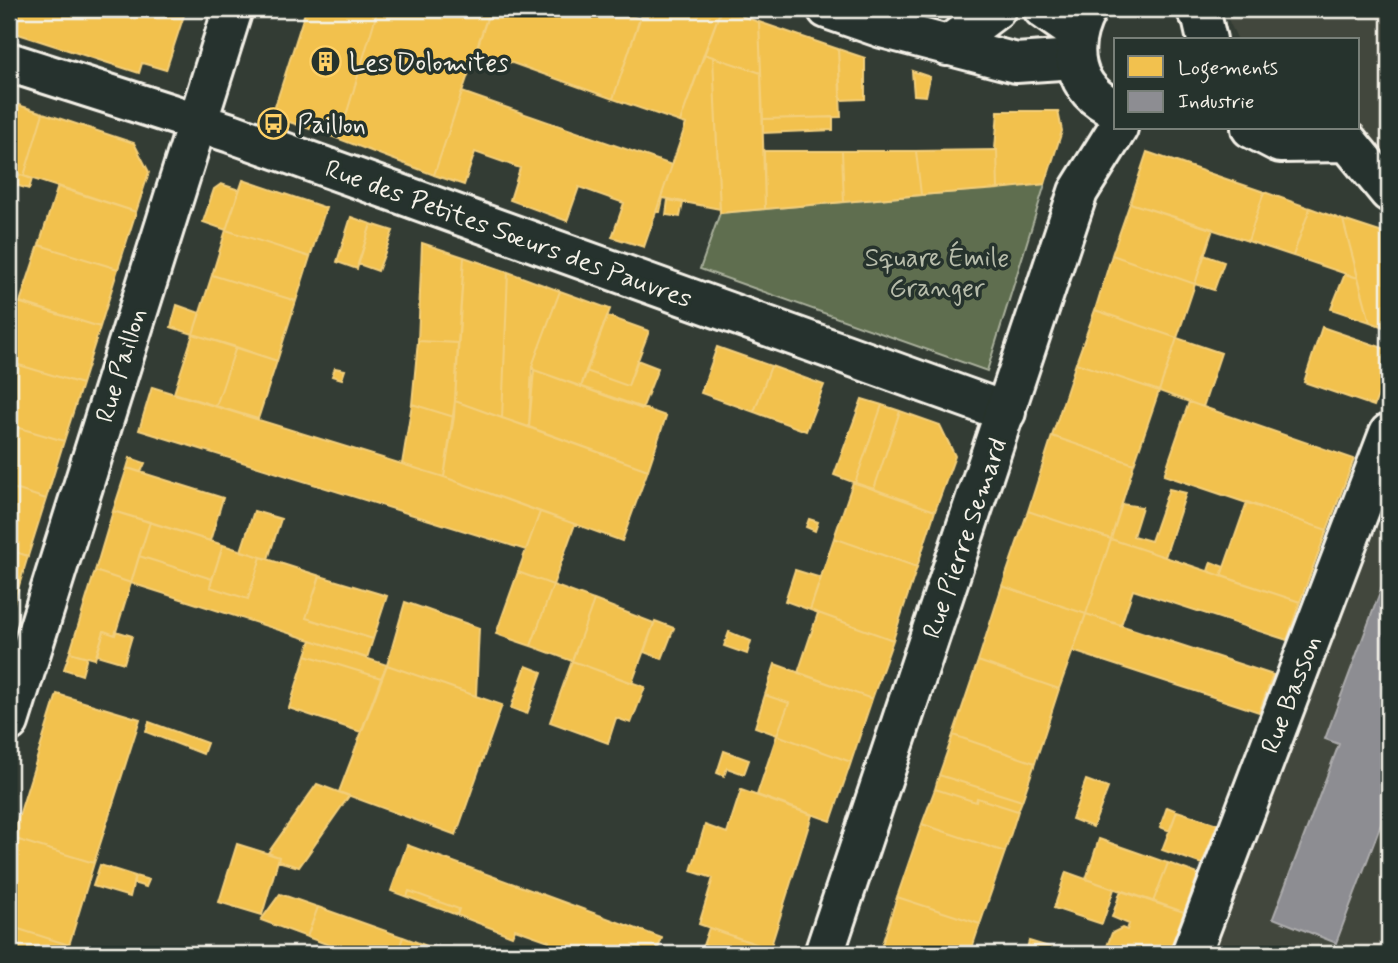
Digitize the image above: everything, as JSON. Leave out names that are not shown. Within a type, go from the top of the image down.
[{"type":"street","name":"Rue Paillon","points":[[9,722],[233,9]]},
{"type":"street","points":[[827,9],[882,28],[1016,63],[1079,33]]},
{"type":"street","points":[[947,46],[996,9]]},
{"type":"street","points":[[1043,9],[1079,33]]},
{"type":"street","points":[[1196,9],[1202,18],[1207,38]]},
{"type":"street","points":[[1079,33],[1081,76],[1097,98],[1114,108]]},
{"type":"street","name":"Rue des Petites Sœurs des Pauvres","points":[[9,62],[198,122],[1006,412]]},
{"type":"street","name":"Rue Pierre Semard","points":[[824,954],[1078,192],[1117,130]]},
{"type":"street","points":[[1255,130],[1280,143],[1348,142],[1389,192]]},
{"type":"street","name":"Rue Basson","points":[[1191,954],[1389,433]]},
{"type":"shaded area","points":[[1223,9],[1389,9],[1389,168],[1360,130],[1360,38],[1237,38]]},
{"type":"shaded area","points":[[1389,497],[1389,954],[1212,954]]},
{"type":"green space","name":"Square Émile Granger","points":[[1045,184],[987,371],[700,269],[720,213]]},
{"type":"building: Logements","points":[[9,9],[186,9],[166,70],[142,63],[139,73],[9,31]]},
{"type":"building: Logements","name":"Les Dolomites","points":[[306,9],[378,9],[339,139],[272,116]]},
{"type":"building: Logements","points":[[378,9],[490,10],[434,175],[339,139]]},
{"type":"building: Logements","points":[[490,9],[623,9],[622,13],[640,19],[613,99],[476,50]]},
{"type":"building: Logements","points":[[643,9],[721,9],[680,122],[613,99]]},
{"type":"building: Logements","points":[[721,9],[759,22],[761,73],[704,54]]},
{"type":"building: Logements","points":[[759,22],[838,49],[841,117],[763,119]]},
{"type":"building: Logements","points":[[838,49],[865,58],[865,99],[841,100]]},
{"type":"building: Logements","points":[[704,54],[713,57],[720,209],[663,198],[660,212],[656,212],[686,124],[680,122]]},
{"type":"building: Logements","points":[[713,57],[761,73],[765,209],[720,213]]},
{"type":"building: Logements","points":[[912,71],[930,77],[926,96],[914,95]]},
{"type":"building: Logements","points":[[462,92],[672,165],[644,247],[612,237],[624,203],[579,187],[567,221],[510,200],[520,168],[475,152],[464,185],[434,175]]},
{"type":"building: Logements","points":[[9,102],[43,113],[24,176],[9,171]]},
{"type":"building: Logements","points":[[998,111],[1058,111],[1062,131],[1045,184],[998,189],[995,149]]},
{"type":"building: Logements","points":[[43,113],[134,143],[149,172],[136,212],[24,176]]},
{"type":"building: Logements","points":[[833,117],[833,130],[763,133],[763,119]]},
{"type":"building: Logements","points":[[997,150],[998,189],[921,195],[916,151]]},
{"type":"building: Logements","points":[[764,151],[842,151],[844,202],[765,209]]},
{"type":"building: Logements","points":[[842,151],[916,151],[921,195],[844,202]]},
{"type":"building: Logements","points":[[1147,152],[1264,192],[1248,241],[1130,203]]},
{"type":"building: Logements","points":[[15,173],[32,179],[29,189],[12,184]]},
{"type":"building: Logements","points":[[243,180],[326,208],[310,257],[226,230]]},
{"type":"building: Logements","points":[[221,184],[239,190],[226,230],[203,222],[214,189]]},
{"type":"building: Logements","points":[[58,186],[136,212],[118,269],[39,245]]},
{"type":"building: Logements","points":[[1264,192],[1310,208],[1293,256],[1248,241]]},
{"type":"building: Logements","points":[[668,200],[683,203],[680,217],[666,215]]},
{"type":"building: Logements","points":[[1130,203],[1213,229],[1195,284],[1112,255]]},
{"type":"building: Logements","points":[[1310,208],[1343,220],[1358,278],[1293,256]]},
{"type":"building: Logements","points":[[351,217],[371,224],[357,269],[337,262]]},
{"type":"building: Logements","points":[[1343,220],[1389,235],[1389,329],[1370,322]]},
{"type":"building: Logements","points":[[371,224],[393,231],[378,271],[358,264]]},
{"type":"building: Logements","points":[[226,230],[310,257],[296,301],[212,275]]},
{"type":"building: Logements","points":[[422,243],[464,257],[458,343],[418,341]]},
{"type":"building: Logements","points":[[39,245],[118,269],[100,327],[20,302]]},
{"type":"building: Logements","points":[[1112,255],[1195,284],[1177,338],[1095,310]]},
{"type":"building: Logements","points":[[1204,255],[1224,262],[1214,290],[1195,284]]},
{"type":"building: Logements","points":[[464,257],[508,272],[502,418],[455,401]]},
{"type":"building: Logements","points":[[508,272],[560,291],[532,366],[529,427],[502,418]]},
{"type":"building: Logements","points":[[1345,274],[1358,278],[1370,322],[1331,309]]},
{"type":"building: Logements","points":[[212,275],[296,301],[277,361],[193,334]]},
{"type":"building: Logements","points":[[560,291],[610,309],[581,387],[534,370],[532,366]]},
{"type":"building: Logements","points":[[14,301],[100,327],[82,384],[9,362],[9,316]]},
{"type":"building: Logements","points":[[177,305],[200,313],[193,334],[171,327]]},
{"type":"building: Logements","points":[[1095,310],[1177,338],[1159,391],[1076,363]]},
{"type":"building: Logements","points":[[607,316],[649,331],[628,386],[586,371]]},
{"type":"building: Logements","points":[[1322,327],[1389,350],[1389,366],[1374,406],[1304,382]]},
{"type":"building: Logements","points":[[193,334],[236,347],[216,406],[174,393]]},
{"type":"building: Logements","points":[[1177,338],[1221,353],[1203,407],[1159,391]]},
{"type":"building: Logements","points":[[418,341],[458,343],[454,417],[412,404]]},
{"type":"building: Logements","points":[[236,347],[277,361],[258,419],[216,406]]},
{"type":"building: Logements","points":[[717,347],[771,366],[754,412],[701,393]]},
{"type":"building: Logements","points":[[637,360],[658,368],[642,409],[581,387],[586,371],[628,386]]},
{"type":"building: Logements","points":[[9,362],[82,384],[64,441],[9,425]]},
{"type":"building: Logements","points":[[1076,363],[1159,391],[1134,464],[1052,436]]},
{"type":"building: Logements","points":[[771,366],[824,385],[806,431],[754,412]]},
{"type":"building: Logements","points":[[335,368],[345,370],[342,379],[332,376]]},
{"type":"building: Logements","points":[[534,370],[666,416],[648,470],[529,427]]},
{"type":"building: Logements","points":[[152,387],[444,477],[540,512],[526,550],[139,430]]},
{"type":"building: Logements","points":[[862,399],[882,405],[855,483],[834,475]]},
{"type":"building: Logements","points":[[455,401],[648,470],[622,541],[444,477]]},
{"type":"building: Logements","points":[[1189,402],[1354,459],[1327,530],[1164,475]]},
{"type":"building: Logements","points":[[412,404],[454,417],[444,477],[402,464]]},
{"type":"building: Logements","points":[[882,405],[900,411],[874,489],[855,483]]},
{"type":"building: Logements","points":[[900,411],[940,425],[955,456],[935,511],[874,489]]},
{"type":"building: Logements","points":[[9,425],[64,441],[46,499],[9,487]]},
{"type":"building: Logements","points":[[1052,436],[1134,464],[1111,539],[1028,511]]},
{"type":"building: Logements","points":[[130,458],[145,463],[141,472],[127,468]]},
{"type":"building: Logements","points":[[127,468],[223,498],[210,541],[113,511]]},
{"type":"building: Logements","points":[[853,482],[935,511],[917,567],[834,538]]},
{"type":"building: Logements","points":[[9,487],[46,499],[28,556],[9,550]]},
{"type":"building: Logements","points":[[1169,489],[1186,493],[1165,557],[1111,539],[1122,504],[1142,507],[1133,536],[1151,541]]},
{"type":"building: Logements","points":[[1247,502],[1327,530],[1300,602],[1221,576]]},
{"type":"building: Logements","points":[[113,511],[150,522],[131,583],[95,571]]},
{"type":"building: Logements","points":[[254,511],[281,519],[268,559],[241,551]]},
{"type":"building: Logements","points":[[1028,511],[1111,539],[1086,614],[1002,586]]},
{"type":"building: Logements","points":[[540,512],[575,524],[553,585],[518,572]]},
{"type":"building: Logements","points":[[809,519],[818,522],[815,531],[806,527]]},
{"type":"building: Logements","points":[[150,522],[223,545],[212,579],[139,556]]},
{"type":"building: Logements","points":[[834,538],[917,567],[893,640],[810,610]]},
{"type":"building: Logements","points":[[1111,539],[1300,602],[1287,640],[1133,590],[1121,625],[1086,614]]},
{"type":"building: Logements","points":[[223,545],[261,557],[248,599],[210,587]]},
{"type":"building: Logements","points":[[9,550],[28,556],[11,612],[9,611]]},
{"type":"building: Logements","points":[[139,556],[212,579],[210,587],[248,599],[261,557],[320,576],[306,618],[373,639],[367,658],[131,583]]},
{"type":"building: Logements","points":[[1211,562],[1224,567],[1221,576],[1208,571]]},
{"type":"building: Logements","points":[[795,570],[821,578],[810,610],[785,601]]},
{"type":"building: Logements","points":[[95,571],[131,583],[115,635],[104,631],[95,659],[70,652]]},
{"type":"building: Logements","points":[[518,572],[553,585],[531,646],[496,634]]},
{"type":"building: Logements","points":[[320,576],[387,596],[373,639],[306,618]]},
{"type":"building: Logements","points":[[553,585],[594,600],[572,661],[531,646]]},
{"type":"building: Logements","points":[[1002,586],[1086,614],[1059,689],[978,661]]},
{"type":"building: Logements","points":[[594,600],[654,623],[632,683],[572,661]]},
{"type":"building: Logements","points":[[405,602],[479,628],[476,696],[387,665]]},
{"type":"building: Logements","points":[[818,613],[893,640],[872,699],[798,673]]},
{"type":"building: Logements","points":[[1086,614],[1273,675],[1259,712],[1073,651]]},
{"type":"building: Logements","points":[[655,621],[674,628],[662,659],[644,652]]},
{"type":"building: Logements","points":[[104,631],[115,635],[116,631],[132,636],[124,663],[97,655]]},
{"type":"building: Logements","points":[[729,632],[751,641],[747,654],[724,646]]},
{"type":"building: Logements","points":[[311,640],[387,665],[381,678],[306,655]]},
{"type":"building: Logements","points":[[70,652],[87,657],[82,675],[64,669]]},
{"type":"building: Logements","points":[[306,655],[381,678],[361,732],[289,708]]},
{"type":"building: Logements","points":[[572,661],[645,687],[631,723],[616,718],[608,743],[550,722]]},
{"type":"building: Logements","points":[[978,661],[1059,689],[1035,763],[953,735]]},
{"type":"building: Logements","points":[[775,664],[872,699],[851,762],[777,735],[789,703],[765,695]]},
{"type":"building: Logements","points":[[387,665],[502,705],[456,835],[339,792]]},
{"type":"building: Logements","points":[[526,666],[542,672],[527,714],[511,708]]},
{"type":"building: Logements","points":[[57,694],[140,719],[94,863],[12,838]]},
{"type":"building: Logements","points":[[765,695],[789,703],[777,735],[755,727]]},
{"type":"building: Logements","points":[[149,722],[207,743],[203,754],[146,732]]},
{"type":"building: Logements","points":[[777,735],[851,762],[831,821],[757,795]]},
{"type":"building: Logements","points":[[953,735],[1035,763],[1022,801],[939,775]]},
{"type":"building: Logements","points":[[724,751],[749,760],[744,774],[727,768],[724,776],[717,773]]},
{"type":"building: Logements","points":[[939,775],[1022,801],[1018,811],[977,798],[976,802],[935,789]]},
{"type":"building: Logements","points":[[1086,780],[1108,788],[1093,827],[1072,819]]},
{"type":"building: Logements","points":[[317,784],[349,796],[299,867],[278,861],[279,857],[268,853]]},
{"type":"building: Logements","points":[[935,789],[1018,811],[1005,852],[922,824]]},
{"type":"building: Logements","points":[[741,790],[812,815],[770,949],[699,924],[713,878],[691,871],[705,825],[727,833]]},
{"type":"building: Logements","points":[[1167,807],[1177,811],[1170,831],[1160,827]]},
{"type":"building: Logements","points":[[1177,811],[1217,824],[1202,864],[1162,850]]},
{"type":"building: Logements","points":[[922,824],[1005,852],[980,924],[897,897]]},
{"type":"building: Logements","points":[[12,838],[94,863],[69,945],[9,926],[9,848]]},
{"type":"building: Logements","points":[[1099,839],[1168,863],[1153,902],[1086,879]]},
{"type":"building: Logements","points":[[237,844],[279,857],[262,915],[219,902]]},
{"type":"building: Logements","points":[[407,845],[662,938],[656,954],[565,954],[547,947],[549,941],[515,929],[512,936],[457,915],[459,909],[409,891],[407,897],[391,891]]},
{"type":"building: Logements","points":[[1168,863],[1198,874],[1184,912],[1153,902]]},
{"type":"building: Logements","points":[[100,865],[135,876],[130,897],[93,886]]},
{"type":"building: Logements","points":[[1066,872],[1114,889],[1102,924],[1054,908]]},
{"type":"building: Logements","points":[[135,876],[149,880],[146,887],[133,883]]},
{"type":"building: Logements","points":[[1121,890],[1184,912],[1168,954],[1104,954],[1112,933],[1122,928],[1127,930],[1129,924],[1112,917]]},
{"type":"building: Logements","points":[[409,891],[459,909],[457,915],[407,897]]},
{"type":"building: Logements","points":[[280,894],[318,907],[307,937],[261,920]]},
{"type":"building: Logements","points":[[897,897],[980,924],[970,954],[879,954]]},
{"type":"building: Logements","points":[[318,907],[403,937],[397,954],[363,954],[346,947],[345,951],[307,937]]},
{"type":"building: Logements","points":[[9,926],[69,945],[66,954],[9,954]]},
{"type":"building: Logements","points":[[709,928],[770,949],[784,954],[700,954]]},
{"type":"building: Logements","points":[[403,937],[448,954],[397,954]]},
{"type":"building: Logements","points":[[1029,941],[1059,950],[1057,954],[1026,952]]},
{"type":"building: Industrie","points":[[1389,568],[1389,803],[1336,943],[1273,918],[1339,744],[1325,739]]},
{"type":"place","name":"Les Dolomites","points":[[326,62]]},
{"type":"place","name":"Paillon","points":[[274,124]]}]
